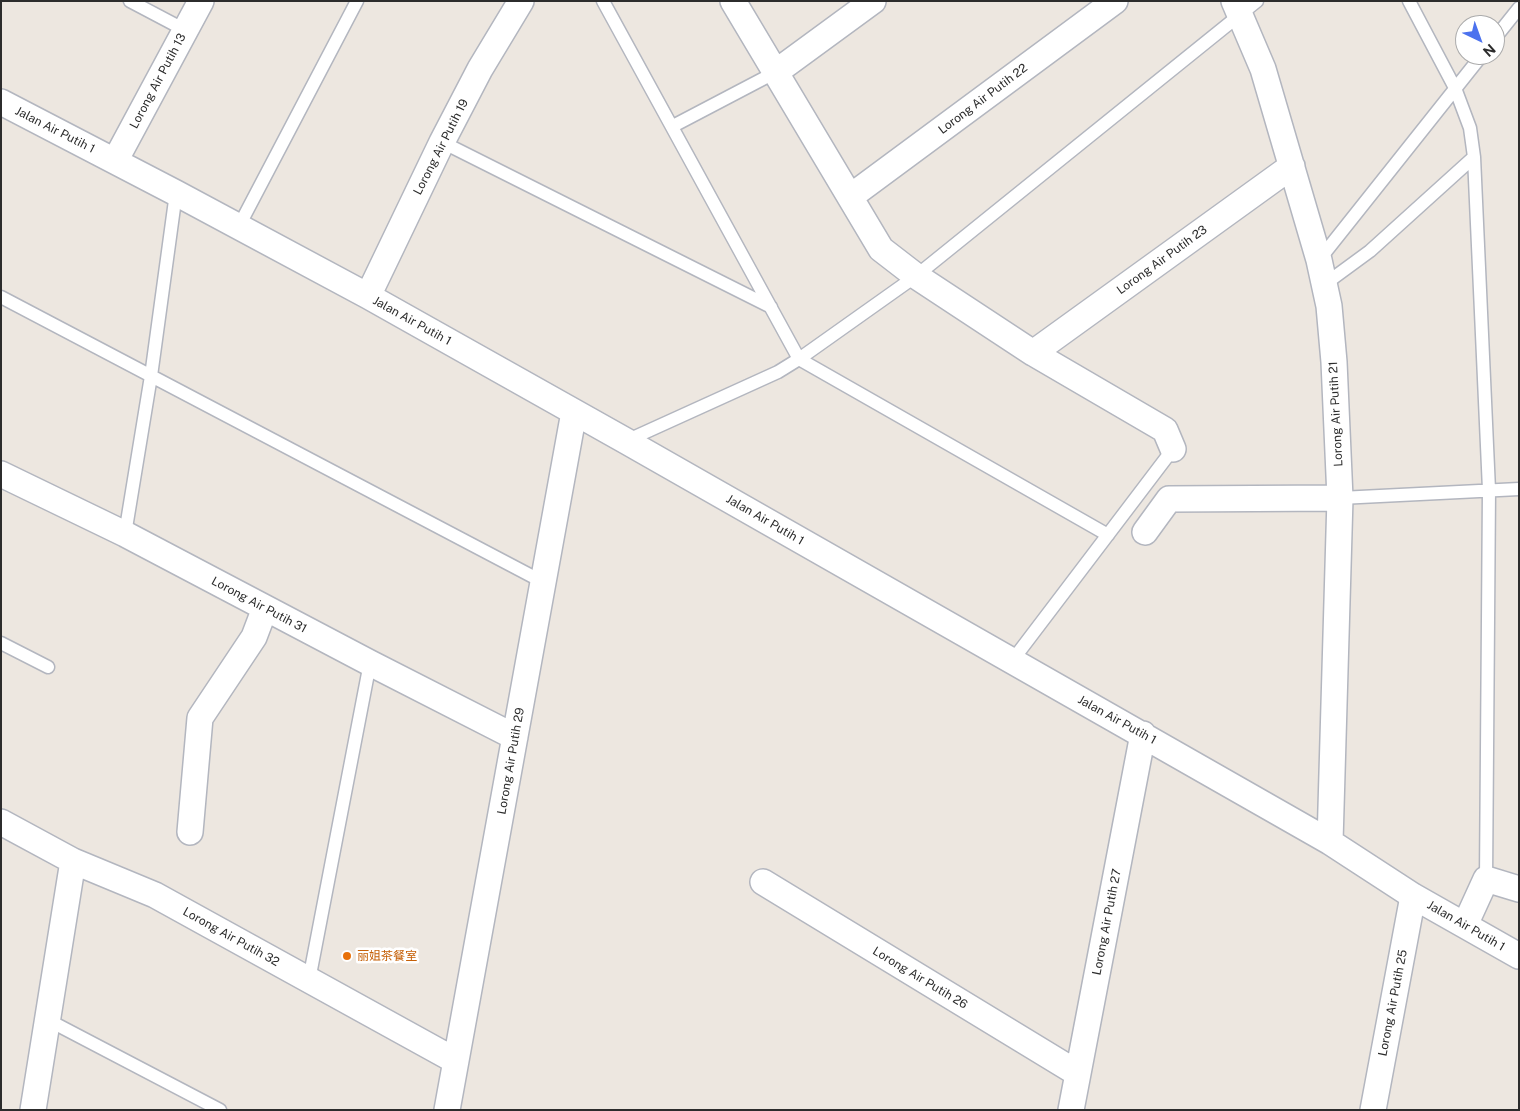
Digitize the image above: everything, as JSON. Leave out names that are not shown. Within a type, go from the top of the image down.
[{"type":"street","name":"Lorong Air Putih 13","points":[[115,161],[201,1]]},
{"type":"street","name":"Lorong Air Putih 19","points":[[368,296],[442,142],[480,69],[521,1]]},
{"type":"street","points":[[733,1],[882,249],[916,276],[1033,353],[1165,430],[1173,449]]},
{"type":"street","name":"Lorong Air Putih 22","points":[[850,198],[1116,1]]},
{"type":"street","points":[[776,72],[870,2]]},
{"type":"street","name":"Lorong Air Putih 21","points":[[1244,6],[1319,260],[1325,284],[1334,362],[1340,498],[1330,842]]},
{"type":"street","name":"Jalan Air Putih 1","points":[[1,102],[368,296],[626,441],[1143,734],[1330,842],[1414,896],[1519,956]]},
{"type":"street","name":"Lorong Air Putih 23","points":[[1033,353],[1292,166]]},
{"type":"street","name":"Lorong Air Putih 29","points":[[447,1110],[574,412]]},
{"type":"street","name":"Lorong Air Putih 31","points":[[1,474],[125,534],[515,737]]},
{"type":"street","points":[[1145,532],[1169,499],[1340,498]]},
{"type":"street","points":[[190,832],[200,718],[254,637],[265,608]]},
{"type":"street","name":"Lorong Air Putih 27","points":[[1071,1110],[1143,734]]},
{"type":"street","name":"Lorong Air Putih 32","points":[[1,822],[73,860],[155,895],[456,1061]]},
{"type":"street","points":[[33,1110],[73,860]]},
{"type":"street","points":[[1465,925],[1486,879],[1519,889]]},
{"type":"street","name":"Lorong Air Putih 26","points":[[763,882],[1078,1073]]},
{"type":"street","name":"Lorong Air Putih 25","points":[[1373,1110],[1414,896]]},
{"type":"lane","points":[[130,1],[185,30]]},
{"type":"lane","points":[[238,226],[357,1]]},
{"type":"lane","points":[[602,1],[673,126],[799,359],[1108,535]]},
{"type":"lane","points":[[1409,1],[1455,88],[1470,128],[1474,157],[1490,490],[1486,879]]},
{"type":"lane","points":[[626,441],[778,372],[799,359],[916,276],[1244,6]]},
{"type":"lane","points":[[1505,26],[1519,8]]},
{"type":"lane","points":[[1319,260],[1474,65]]},
{"type":"lane","points":[[673,126],[776,72]]},
{"type":"lane","points":[[442,142],[771,307]]},
{"type":"lane","points":[[1325,284],[1370,251],[1474,157]]},
{"type":"lane","points":[[125,534],[151,376],[176,193]]},
{"type":"lane","points":[[1,297],[543,582]]},
{"type":"lane","points":[[1012,661],[1173,449]]},
{"type":"lane","points":[[1340,498],[1519,489]]},
{"type":"lane","points":[[1,643],[48,667]]},
{"type":"lane","points":[[309,980],[370,663]]},
{"type":"lane","points":[[48,1020],[220,1110]]},
{"type":"place","name":"丽姐茶餐室","points":[[347,956]]}]
